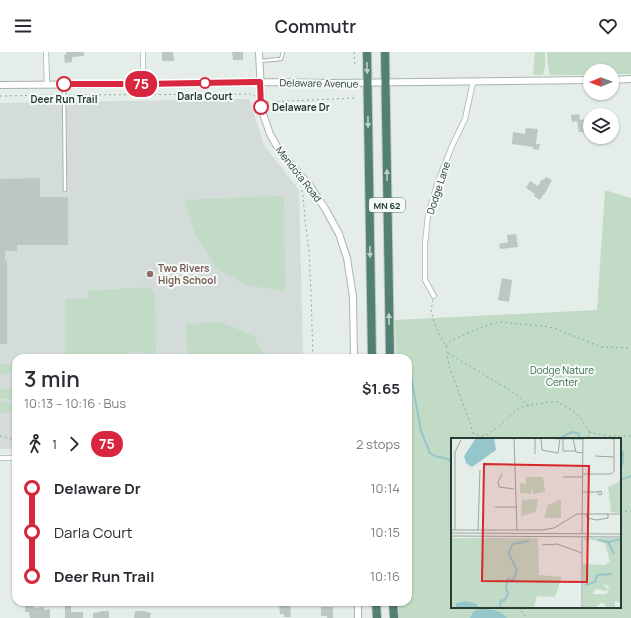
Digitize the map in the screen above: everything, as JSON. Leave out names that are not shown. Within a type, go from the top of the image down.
[{"type":"highway","name":"MN 62","points":[[367,52],[372,354]]},
{"type":"highway","name":"MN 62","points":[[385,52],[390,354]]},
{"type":"highway","points":[[376,606],[377,618]]},
{"type":"highway","points":[[393,606],[394,618]]},
{"type":"street","points":[[46,52],[47,85]]},
{"type":"street","points":[[143,52],[143,84]]},
{"type":"street","name":"Mendota Road","points":[[259,52],[262,111],[270,134],[279,150],[310,186],[326,210],[339,234],[347,258],[354,297],[354,354]]},
{"type":"street","points":[[619,80],[631,79]]},
{"type":"street","name":"Delaware Avenue","points":[[0,85],[260,82],[332,84],[583,80]]},
{"type":"street","name":"Dodge Lane","points":[[434,296],[425,280],[425,244],[428,215],[437,184],[464,120],[473,82]]},
{"type":"street","points":[[0,458],[12,458]]},
{"type":"street","points":[[358,606],[358,618]]},
{"type":"lane","points":[[260,61],[282,59],[283,52]]},
{"type":"lane","points":[[64,84],[65,190]]},
{"type":"path","points":[[354,52],[355,67]]},
{"type":"path","points":[[0,96],[250,94],[255,96]]},
{"type":"path","points":[[268,102],[355,98]]},
{"type":"path","points":[[301,184],[309,251],[313,354]]},
{"type":"path","points":[[434,296],[431,311],[436,328],[446,346],[449,366],[473,433],[481,436],[489,434],[521,408],[555,401],[572,410],[581,418],[589,432],[588,438]]},
{"type":"path","points":[[446,346],[452,340],[485,326],[500,322],[554,328],[602,347],[631,348]]},
{"type":"path","points":[[447,353],[516,394],[529,406]]},
{"type":"path","points":[[589,432],[608,436],[631,436]]},
{"type":"path","points":[[0,436],[12,439]]},
{"type":"path","points":[[519,608],[527,618]]},
{"type":"shaded area","name":"Two Rivers High School","points":[[249,99],[264,145],[299,190],[303,354],[12,354],[12,449],[0,449],[0,103]]},
{"type":"green space","points":[[535,52],[545,52],[545,68],[543,75],[533,75]]},
{"type":"green space","points":[[547,52],[631,52],[631,74],[619,74],[619,64],[583,64],[583,75],[550,75]]},
{"type":"green space","name":"Dodge Nature Center","points":[[605,190],[631,198],[631,618],[399,618],[399,606],[412,606],[412,354],[396,354],[395,320],[597,310]]},
{"type":"green space","points":[[280,196],[284,200],[285,291],[246,285],[216,268],[195,234],[184,200]]},
{"type":"green space","points":[[148,287],[155,293],[156,354],[128,351],[128,354],[66,354],[65,299],[89,299],[88,291]]},
{"type":"green space","points":[[220,322],[254,336],[263,354],[188,354],[186,324]]},
{"type":"green space","points":[[0,364],[12,364],[12,374],[0,374]]},
{"type":"green space","points":[[0,389],[12,389],[12,399],[0,399]]},
{"type":"green space","points":[[0,402],[12,402],[12,412],[0,413]]},
{"type":"water","points":[[480,608],[498,611],[507,618],[470,618],[473,612]]},
{"type":"building","points":[[66,52],[84,52],[84,56],[72,57],[72,62],[65,63],[64,55],[66,55]]},
{"type":"building","points":[[162,52],[173,52],[174,61],[162,61]]},
{"type":"building","points":[[232,52],[243,52],[243,60],[233,60]]},
{"type":"building","points":[[579,114],[580,120],[583,119],[583,133],[579,132],[577,121],[572,122],[571,115]]},
{"type":"building","points":[[526,128],[538,129],[536,144],[540,144],[539,150],[533,149],[533,147],[512,144],[513,132],[525,134]]},
{"type":"building","points":[[546,177],[552,180],[540,200],[534,196],[535,194],[526,188],[530,181],[538,186],[542,179],[544,180]]},
{"type":"building","points":[[40,178],[40,197],[68,197],[68,245],[17,245],[17,251],[5,251],[5,260],[7,260],[7,344],[0,344],[0,179]]},
{"type":"building","points":[[516,234],[518,247],[500,249],[499,244],[508,242],[507,235]]},
{"type":"building","points":[[502,278],[512,280],[509,302],[498,300]]},
{"type":"building","points":[[25,606],[34,606],[34,608],[44,607],[44,610],[50,609],[50,618],[30,618],[29,612],[25,612]]},
{"type":"building","points":[[65,606],[71,606],[71,612],[83,612],[83,618],[65,618]]},
{"type":"building","points":[[279,606],[290,606],[291,617],[284,617],[284,614],[280,614]]},
{"type":"building","points":[[321,607],[333,607],[333,618],[321,616]]},
{"type":"building","points":[[109,611],[109,618],[93,618],[93,613]]},
{"type":"building","points":[[135,611],[151,613],[150,618],[134,618]]},
{"type":"waterway","points":[[412,381],[421,431],[430,453],[435,456],[448,459],[451,462]]},
{"type":"waterway","points":[[561,438],[572,432],[578,433],[580,438]]},
{"type":"waterway","points":[[621,452],[623,452],[621,468]]},
{"type":"waterway","points":[[621,480],[631,476]]},
{"type":"bus line","name":"75","points":[[64,84],[260,82],[261,107]]},
{"type":"place","name":"Darla Court","points":[[205,83]]},
{"type":"place","name":"Deer Run Trail","points":[[64,84]]},
{"type":"place","name":"Delaware Dr","points":[[261,107]]},
{"type":"place","name":"Two Rivers High School","points":[[150,274]]}]
